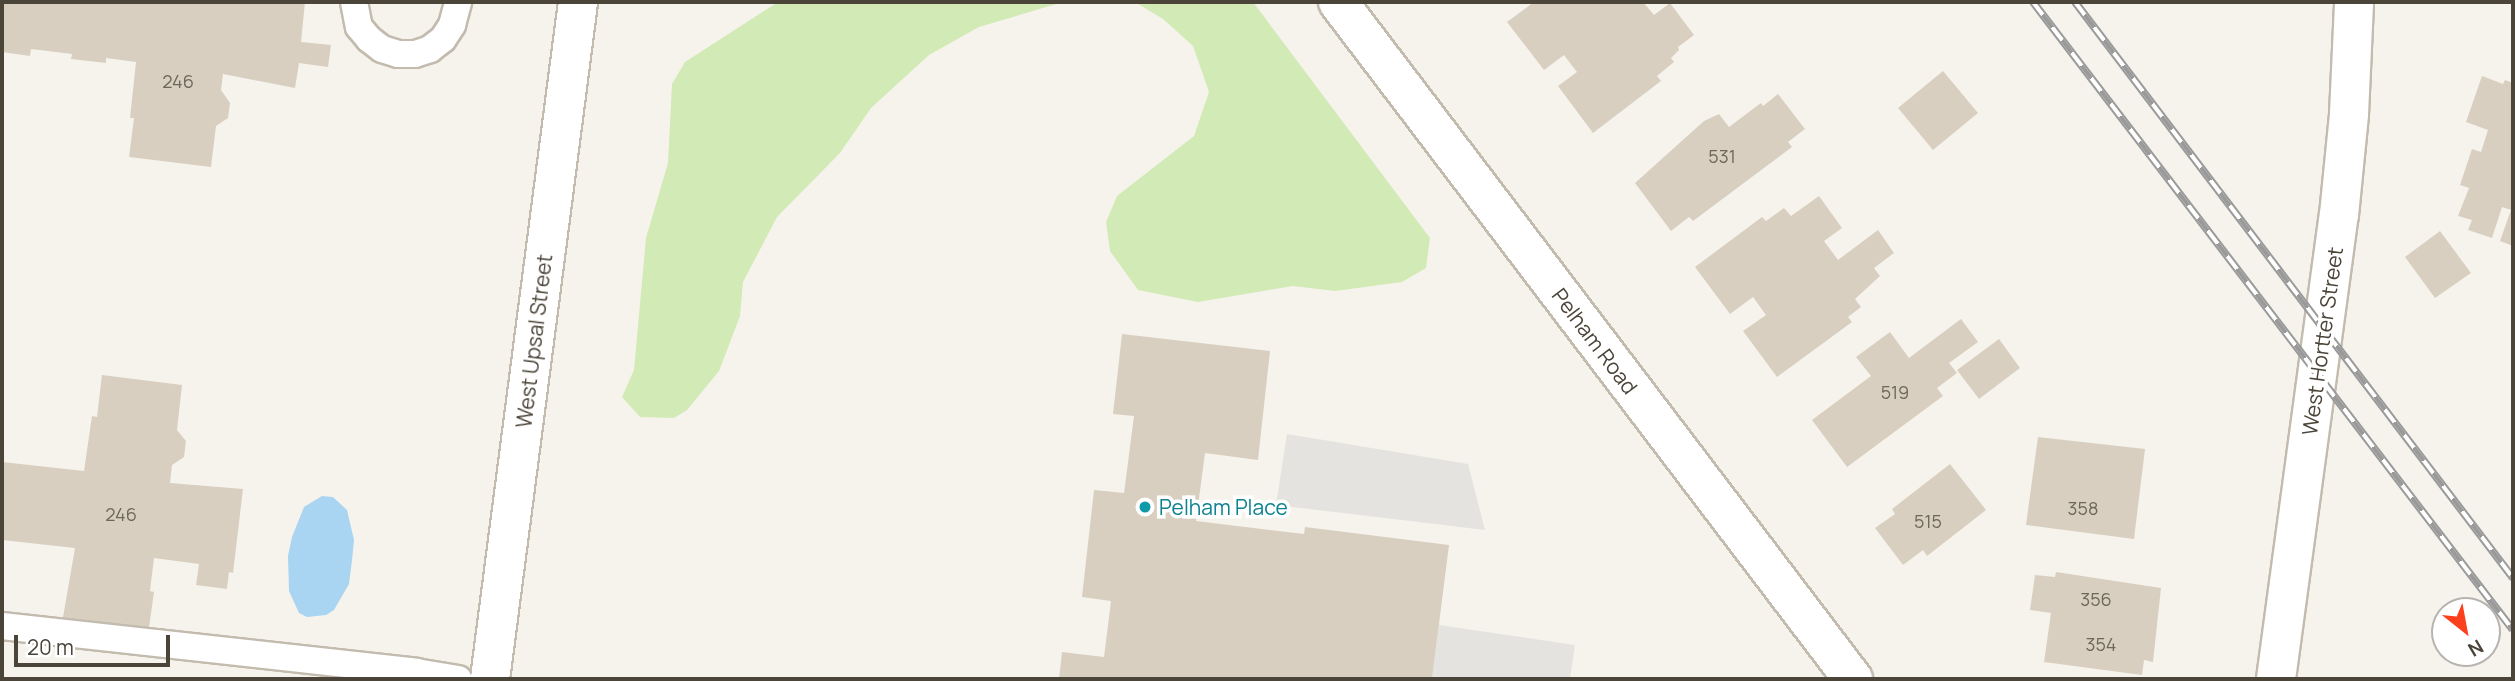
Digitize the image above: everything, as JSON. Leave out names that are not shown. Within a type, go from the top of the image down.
[{"type":"street","name":"West Upsal Street","points":[[490,679],[578,2]]},
{"type":"street","name":"Pelham Road","points":[[1338,2],[1853,679]]},
{"type":"street","name":"West Hortter Street","points":[[2276,679],[2339,215],[2349,114],[2354,2]]},
{"type":"lane","points":[[354,2],[359,27],[369,39],[382,49],[398,54],[415,54],[430,49],[443,39],[452,25],[458,2]]},
{"type":"lane","points":[[2,626],[458,679]]},
{"type":"green space","points":[[778,2],[1063,2],[979,27],[929,55],[871,108],[840,153],[777,217],[743,282],[740,316],[719,371],[687,410],[674,418],[640,417],[622,397],[634,370],[646,238],[668,163],[672,84],[685,62]]},
{"type":"green space","points":[[1135,2],[1253,2],[1430,238],[1426,268],[1402,282],[1335,291],[1293,286],[1198,302],[1138,290],[1110,251],[1106,222],[1117,196],[1194,136],[1209,92],[1193,46],[1163,19]]},
{"type":"shaded area","points":[[1287,434],[1468,464],[1485,530],[1276,505]]},
{"type":"shaded area","points":[[1439,625],[1575,645],[1570,679],[1432,679]]},
{"type":"water","points":[[322,496],[333,497],[347,510],[354,540],[352,560],[349,584],[334,610],[326,615],[307,617],[299,613],[289,591],[288,556],[304,507]]},
{"type":"building","points":[[2,2],[305,2],[301,42],[331,45],[328,67],[299,63],[295,88],[223,74],[221,90],[230,103],[228,118],[216,126],[211,167],[129,157],[134,118],[130,118],[136,62],[106,58],[106,63],[71,59],[72,54],[31,49],[30,56],[2,52]]},
{"type":"building","points":[[1534,2],[1643,2],[1654,15],[1670,3],[1694,35],[1678,47],[1679,50],[1671,58],[1674,62],[1657,76],[1661,81],[1593,133],[1558,86],[1577,72],[1564,55],[1544,70],[1507,22]]},
{"type":"building","points":[[1943,71],[1978,113],[1933,150],[1898,108]]},
{"type":"building","points":[[2482,76],[2503,84],[2505,80],[2513,83],[2513,246],[2500,241],[2511,210],[2502,207],[2492,238],[2468,230],[2472,220],[2458,216],[2469,188],[2460,185],[2472,149],[2481,152],[2488,130],[2466,122]]},
{"type":"building","points":[[1778,94],[1805,129],[1788,142],[1792,147],[1693,221],[1689,217],[1671,231],[1635,183],[1704,121],[1719,114],[1729,127]]},
{"type":"building","points":[[1819,196],[1842,228],[1824,241],[1838,260],[1878,230],[1894,253],[1874,268],[1880,276],[1855,299],[1861,307],[1848,317],[1852,322],[1777,377],[1743,331],[1766,315],[1753,297],[1730,314],[1695,267],[1762,217],[1766,221],[1784,208],[1791,216]]},
{"type":"building","points":[[2440,231],[2471,273],[2435,298],[2405,257]]},
{"type":"building","points":[[1961,319],[1978,342],[1949,363],[1957,373],[1937,388],[1943,396],[1847,467],[1812,420],[1871,376],[1856,357],[1890,332],[1909,358]]},
{"type":"building","name":"Pelham Place","points":[[1122,334],[1270,351],[1258,460],[1205,453],[1196,521],[1304,534],[1305,527],[1449,545],[1432,679],[1059,679],[1062,652],[1104,657],[1111,601],[1082,597],[1094,490],[1124,493],[1134,416],[1113,414]]},
{"type":"building","points":[[1999,339],[2020,368],[1979,399],[1957,370]]},
{"type":"building","points":[[102,375],[182,385],[177,430],[186,441],[184,457],[172,465],[170,483],[243,489],[233,573],[229,572],[227,589],[196,585],[199,564],[154,558],[150,591],[154,592],[148,635],[62,623],[75,548],[2,540],[2,462],[84,471],[92,416],[97,417]]},
{"type":"building","points":[[2038,437],[2145,449],[2134,539],[2026,525]]},
{"type":"building","points":[[1950,464],[1986,510],[1927,556],[1923,550],[1903,565],[1875,528],[1895,514],[1892,509]]},
{"type":"building","points":[[2056,572],[2161,588],[2153,662],[2144,660],[2142,675],[2044,662],[2051,613],[2030,610],[2035,575],[2055,577]]},
{"type":"railway","points":[[2033,2],[2513,630]]},
{"type":"railway","points":[[2075,2],[2513,578]]},
{"type":"place","name":"Pelham Place","points":[[1145,507]]}]
